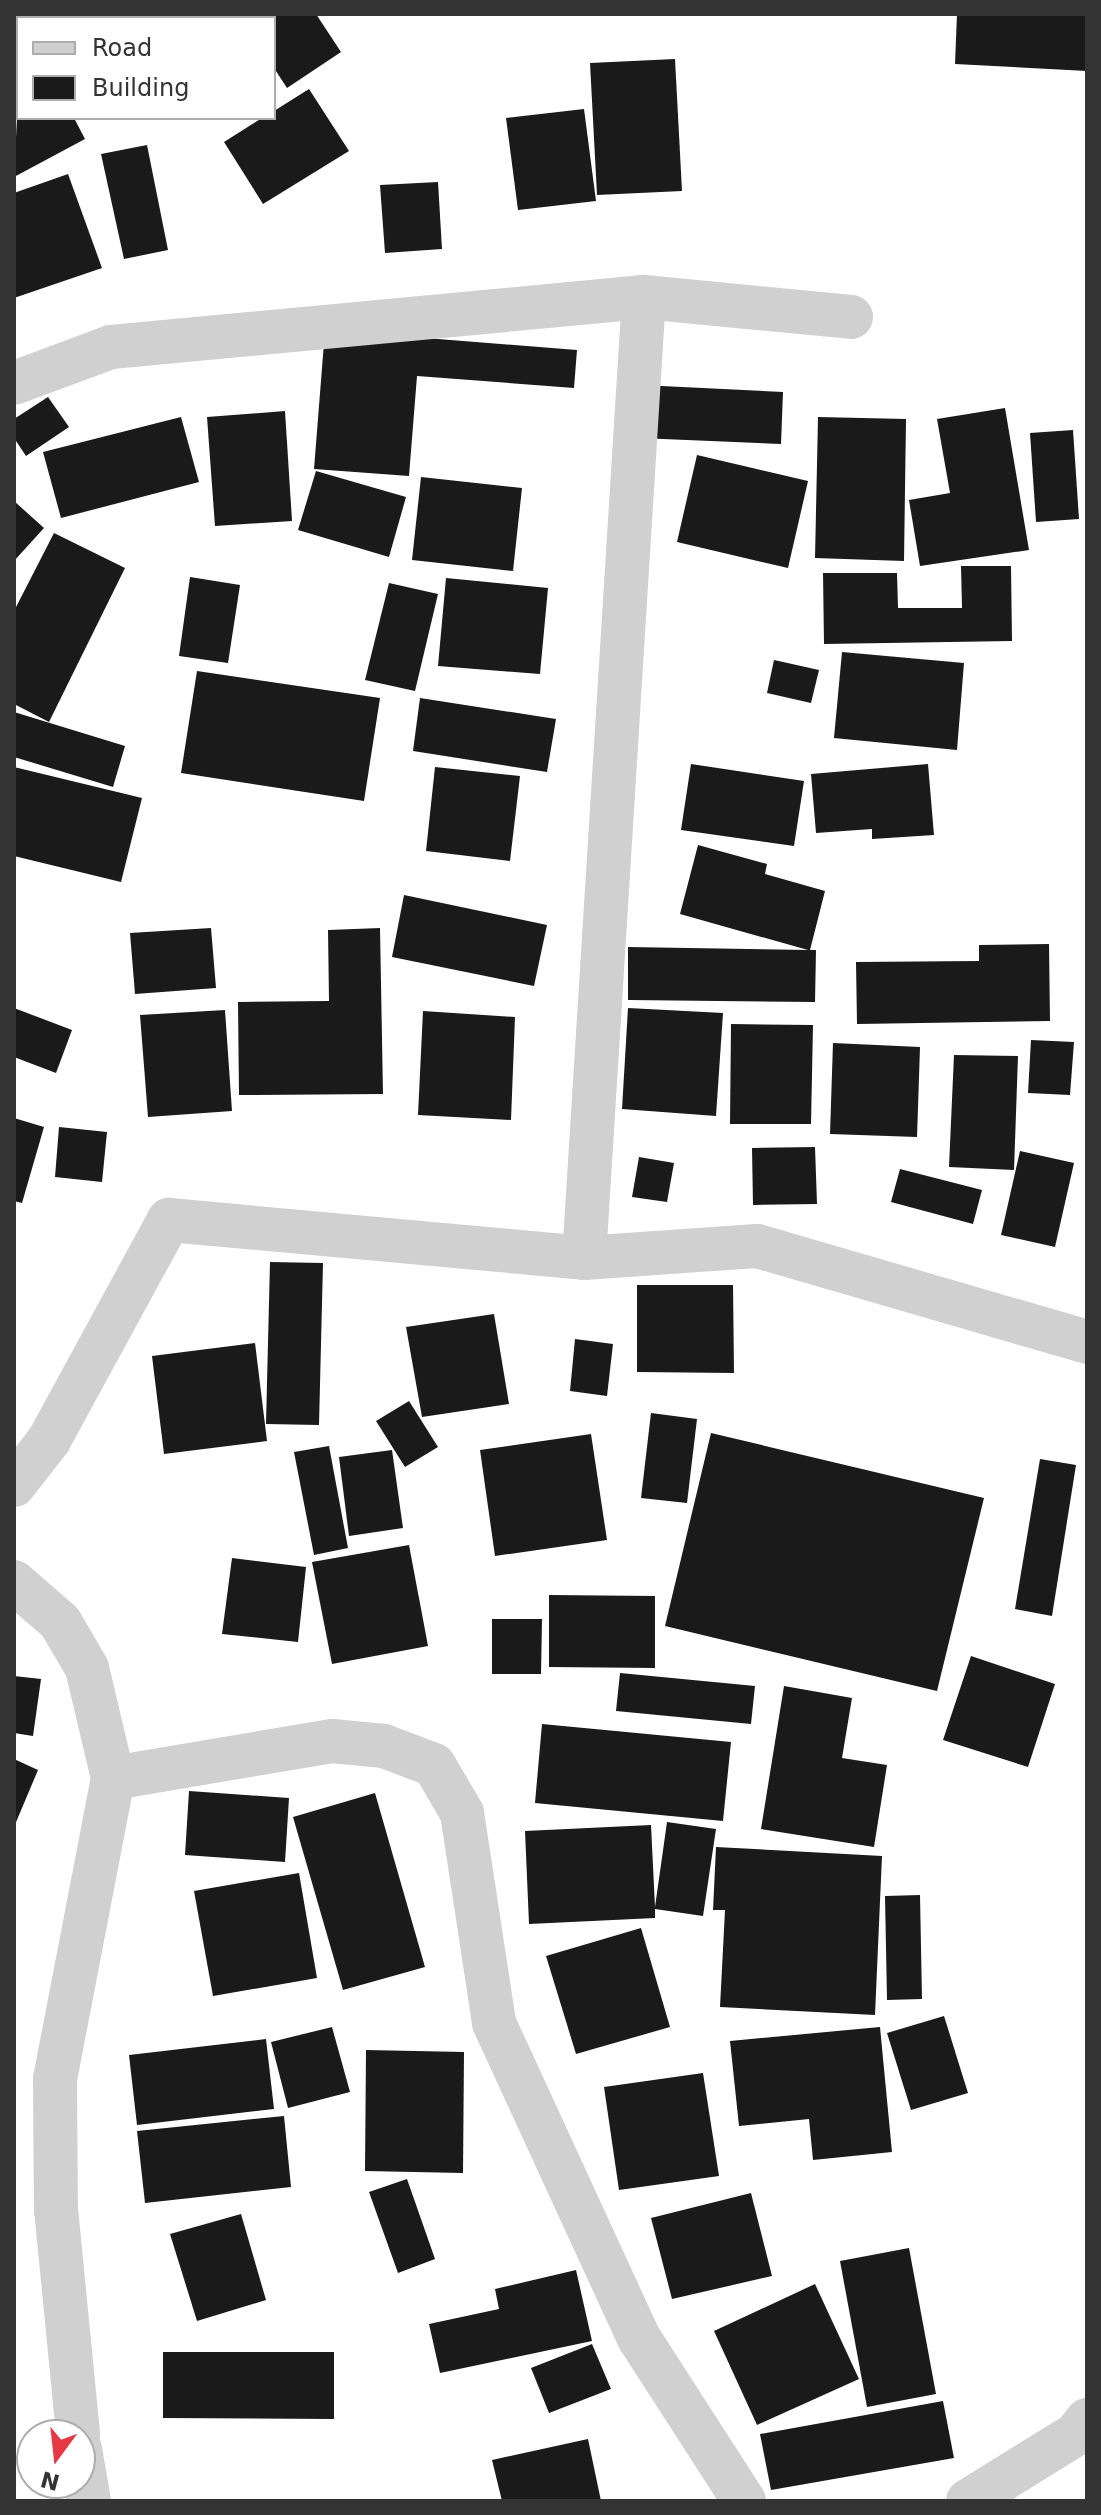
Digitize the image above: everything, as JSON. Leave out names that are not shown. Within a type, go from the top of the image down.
[{"type":"street","points":[[14,383],[111,347],[644,297],[851,317]]},
{"type":"street","points":[[584,1258],[644,297]]},
{"type":"street","points":[[14,1485],[49,1440],[169,1220],[584,1258],[757,1246],[1087,1342]]},
{"type":"street","points":[[14,1582],[60,1622],[87,1668],[113,1778],[55,2079],[56,2209],[76,2419]]},
{"type":"street","points":[[113,1778],[332,1741],[384,1746],[434,1765],[462,1813],[494,2023],[639,2338],[744,2501]]},
{"type":"street","points":[[968,2501],[1076,2434],[1087,2420]]},
{"type":"building","points":[[228,14],[230,16],[134,16]]},
{"type":"building","points":[[237,14],[316,14],[341,52],[287,88],[276,71],[276,16]]},
{"type":"building","points":[[957,14],[1087,14],[1087,71],[955,64]]},
{"type":"building","points":[[675,59],[682,191],[597,195],[590,63]]},
{"type":"building","points":[[309,89],[349,151],[263,204],[224,142],[259,120],[276,120],[276,110]]},
{"type":"building","points":[[584,109],[596,201],[518,210],[506,118]]},
{"type":"building","points":[[17,120],[75,120],[85,139],[14,177]]},
{"type":"building","points":[[147,145],[168,250],[124,259],[101,154]]},
{"type":"building","points":[[68,174],[102,268],[14,298],[14,193]]},
{"type":"building","points":[[438,182],[442,249],[385,253],[380,185]]},
{"type":"building","points":[[325,330],[577,350],[574,388],[417,376],[409,476],[314,469]]},
{"type":"building","points":[[641,385],[783,392],[781,444],[639,438]]},
{"type":"building","points":[[48,397],[69,427],[26,456],[14,438],[14,419]]},
{"type":"building","points":[[1005,408],[1029,550],[920,566],[909,500],[950,493],[937,419]]},
{"type":"building","points":[[285,411],[292,521],[215,526],[207,417]]},
{"type":"building","points":[[181,417],[199,482],[61,518],[43,452]]},
{"type":"building","points":[[818,417],[906,419],[904,561],[815,558]]},
{"type":"building","points":[[1073,430],[1079,519],[1036,522],[1030,433]]},
{"type":"building","points":[[697,455],[808,481],[788,568],[677,542]]},
{"type":"building","points":[[316,471],[406,497],[389,557],[298,530]]},
{"type":"building","points":[[421,477],[522,488],[513,571],[412,560]]},
{"type":"building","points":[[14,501],[44,528],[14,561]]},
{"type":"building","points":[[54,533],[125,568],[49,722],[14,704],[14,611]]},
{"type":"building","points":[[961,566],[1011,566],[1012,641],[824,644],[823,573],[897,573],[898,608],[962,608]]},
{"type":"building","points":[[190,577],[240,585],[228,663],[179,656]]},
{"type":"building","points":[[446,578],[548,588],[540,674],[438,666]]},
{"type":"building","points":[[389,583],[438,594],[415,691],[365,680]]},
{"type":"building","points":[[842,652],[964,663],[957,750],[834,738]]},
{"type":"building","points":[[774,660],[819,670],[811,703],[767,693]]},
{"type":"building","points":[[197,671],[380,698],[364,801],[181,773]]},
{"type":"building","points":[[420,698],[556,719],[547,772],[413,751]]},
{"type":"building","points":[[14,712],[125,746],[113,787],[14,757]]},
{"type":"building","points":[[691,764],[804,781],[794,846],[681,830]]},
{"type":"building","points":[[928,764],[934,835],[872,839],[872,829],[816,833],[811,774]]},
{"type":"building","points":[[14,767],[142,798],[121,882],[14,856]]},
{"type":"building","points":[[435,767],[520,776],[510,861],[426,851]]},
{"type":"building","points":[[698,845],[767,864],[765,874],[825,891],[810,950],[816,950],[815,1002],[628,1000],[628,947],[808,950],[680,914]]},
{"type":"building","points":[[404,895],[547,925],[534,986],[392,957]]},
{"type":"building","points":[[211,928],[216,988],[135,994],[130,933]]},
{"type":"building","points":[[380,928],[383,1094],[239,1095],[238,1002],[329,1001],[328,930]]},
{"type":"building","points":[[1049,944],[1050,1021],[857,1024],[856,962],[979,961],[979,945]]},
{"type":"building","points":[[14,1008],[72,1030],[56,1073],[14,1057]]},
{"type":"building","points":[[628,1008],[723,1013],[716,1116],[622,1109]]},
{"type":"building","points":[[225,1010],[232,1111],[148,1117],[140,1015]]},
{"type":"building","points":[[423,1011],[515,1017],[511,1120],[418,1115]]},
{"type":"building","points":[[731,1024],[813,1025],[811,1124],[730,1124]]},
{"type":"building","points":[[1031,1040],[1074,1042],[1070,1095],[1028,1093]]},
{"type":"building","points":[[833,1043],[920,1047],[917,1137],[830,1134]]},
{"type":"building","points":[[954,1055],[1018,1056],[1014,1170],[949,1167]]},
{"type":"building","points":[[14,1118],[44,1127],[22,1203],[14,1201]]},
{"type":"building","points":[[59,1127],[107,1132],[102,1182],[55,1177]]},
{"type":"building","points":[[815,1147],[817,1204],[753,1205],[752,1148]]},
{"type":"building","points":[[1020,1151],[1074,1163],[1055,1247],[1001,1235]]},
{"type":"building","points":[[639,1157],[674,1163],[667,1202],[632,1197]]},
{"type":"building","points":[[900,1169],[982,1190],[973,1224],[891,1202]]},
{"type":"building","points":[[270,1262],[323,1263],[319,1425],[266,1424]]},
{"type":"building","points":[[637,1285],[733,1285],[734,1373],[637,1372]]},
{"type":"building","points":[[494,1314],[509,1404],[422,1417],[406,1327]]},
{"type":"building","points":[[575,1339],[613,1344],[607,1396],[570,1391]]},
{"type":"building","points":[[255,1343],[267,1441],[164,1454],[152,1356]]},
{"type":"building","points":[[409,1401],[438,1447],[405,1467],[376,1421]]},
{"type":"building","points":[[651,1413],[697,1419],[687,1503],[641,1498]]},
{"type":"building","points":[[711,1433],[984,1498],[937,1691],[665,1626]]},
{"type":"building","points":[[591,1434],[607,1540],[495,1556],[480,1450]]},
{"type":"building","points":[[329,1446],[348,1548],[314,1555],[294,1452]]},
{"type":"building","points":[[392,1450],[403,1528],[349,1536],[339,1457]]},
{"type":"building","points":[[1040,1459],[1076,1465],[1052,1616],[1015,1609]]},
{"type":"building","points":[[409,1545],[428,1646],[332,1664],[312,1562]]},
{"type":"building","points":[[232,1558],[306,1567],[298,1642],[222,1634]]},
{"type":"building","points":[[549,1595],[655,1596],[655,1668],[549,1667]]},
{"type":"building","points":[[492,1619],[542,1619],[541,1674],[492,1674]]},
{"type":"building","points":[[971,1656],[1055,1684],[1028,1767],[943,1740]]},
{"type":"building","points":[[620,1673],[755,1686],[751,1724],[616,1711]]},
{"type":"building","points":[[14,1676],[41,1679],[33,1736],[14,1733]]},
{"type":"building","points":[[784,1686],[852,1698],[842,1758],[887,1765],[874,1847],[761,1829]]},
{"type":"building","points":[[542,1724],[731,1742],[723,1821],[535,1803]]},
{"type":"building","points":[[14,1759],[38,1770],[14,1827]]},
{"type":"building","points":[[189,1791],[289,1798],[285,1862],[185,1855]]},
{"type":"building","points":[[375,1793],[425,1967],[343,1990],[293,1817]]},
{"type":"building","points":[[667,1822],[716,1829],[703,1916],[655,1909],[655,1918],[529,1924],[525,1831],[651,1825],[655,1907]]},
{"type":"building","points":[[716,1847],[882,1856],[875,2015],[720,2007],[725,1910],[713,1910]]},
{"type":"building","points":[[299,1873],[317,1978],[213,1996],[194,1891]]},
{"type":"building","points":[[920,1895],[922,1999],[887,2000],[885,1896]]},
{"type":"building","points":[[641,1928],[670,2027],[576,2054],[546,1956]]},
{"type":"building","points":[[944,2016],[968,2093],[911,2110],[887,2033]]},
{"type":"building","points":[[332,2027],[350,2092],[288,2108],[271,2042]]},
{"type":"building","points":[[880,2027],[892,2152],[813,2160],[809,2119],[739,2126],[730,2041]]},
{"type":"building","points":[[266,2039],[274,2109],[137,2125],[129,2055]]},
{"type":"building","points":[[366,2050],[464,2052],[463,2173],[365,2171]]},
{"type":"building","points":[[703,2073],[719,2176],[619,2190],[604,2087]]},
{"type":"building","points":[[284,2116],[291,2187],[145,2203],[137,2131]]},
{"type":"building","points":[[407,2179],[435,2259],[398,2273],[369,2192]]},
{"type":"building","points":[[751,2193],[772,2276],[672,2299],[651,2218]]},
{"type":"building","points":[[241,2214],[266,2300],[197,2321],[170,2234]]},
{"type":"building","points":[[909,2248],[936,2394],[867,2407],[840,2261]]},
{"type":"building","points":[[576,2270],[592,2341],[440,2373],[429,2324],[499,2309],[495,2289]]},
{"type":"building","points":[[815,2284],[859,2379],[757,2425],[714,2331]]},
{"type":"building","points":[[592,2344],[611,2389],[549,2413],[531,2368]]},
{"type":"building","points":[[163,2352],[334,2352],[334,2419],[163,2418]]},
{"type":"building","points":[[943,2401],[954,2458],[771,2490],[760,2434]]},
{"type":"building","points":[[588,2439],[601,2501],[502,2501],[492,2460]]}]
